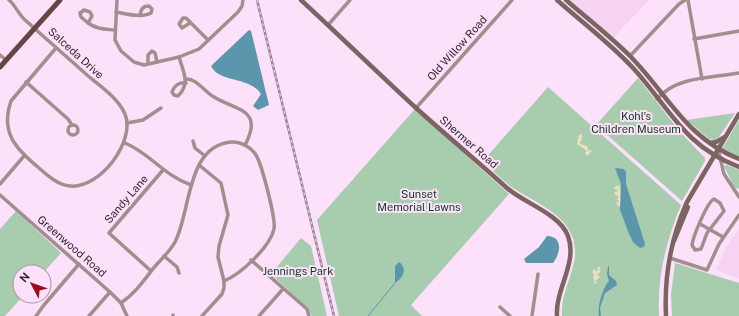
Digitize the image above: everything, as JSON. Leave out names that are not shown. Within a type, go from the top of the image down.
[{"type":"main road","points":[[0,67],[60,0]]},
{"type":"street","name":"Salceda Drive","points":[[9,0],[23,18],[119,104],[125,113],[127,122]]},
{"type":"street","points":[[117,0],[114,30],[115,40],[121,51],[134,62],[148,64],[179,57],[199,49],[238,12],[242,6],[243,0]]},
{"type":"street","name":"Shermer Road","points":[[300,0],[416,108],[510,190],[546,213],[564,228],[570,242],[571,256],[558,304],[557,316]]},
{"type":"street","points":[[328,25],[350,0]]},
{"type":"street","name":"Old Willow Road","points":[[416,108],[512,0]]},
{"type":"street","points":[[557,0],[625,60],[677,125],[714,156],[739,167]]},
{"type":"street","points":[[566,0],[630,56],[682,119],[710,144],[739,159]]},
{"type":"street","points":[[630,56],[679,4],[687,0],[702,79]]},
{"type":"street","points":[[116,12],[140,15]]},
{"type":"street","points":[[88,23],[97,28],[114,30]]},
{"type":"street","points":[[190,23],[208,40]]},
{"type":"street","points":[[694,39],[739,31]]},
{"type":"street","points":[[56,48],[10,101],[6,117],[6,128],[11,141],[24,156],[59,183],[75,186],[89,182],[97,177],[120,152],[125,143],[127,122],[143,120],[152,116],[161,108]]},
{"type":"street","points":[[148,64],[148,56],[152,51],[155,53],[157,62]]},
{"type":"street","points":[[0,55],[6,60]]},
{"type":"street","points":[[179,57],[186,81],[192,80],[213,96],[244,110],[251,121],[252,128],[244,145]]},
{"type":"street","points":[[657,99],[671,86],[739,73]]},
{"type":"street","points":[[26,82],[68,119],[72,125]]},
{"type":"street","points":[[666,316],[666,277],[674,241],[673,237],[680,217],[690,197],[739,114]]},
{"type":"street","points":[[710,144],[719,141],[726,136]]},
{"type":"street","points":[[193,141],[195,148],[205,156]]},
{"type":"street","points":[[121,303],[141,286],[164,256],[179,233],[194,174],[205,156],[214,148],[231,142],[244,145],[253,151],[259,162],[274,224],[269,240],[252,260],[235,276],[224,281]]},
{"type":"street","points":[[125,143],[140,151],[177,180],[191,185]]},
{"type":"street","points":[[718,149],[719,159],[724,174],[739,197]]},
{"type":"street","points":[[706,150],[710,164]]},
{"type":"street","points":[[0,184],[24,156]]},
{"type":"street","points":[[199,165],[221,184],[228,215],[218,257],[224,281],[222,294],[202,316]]},
{"type":"street","name":"Sandy Lane","points":[[151,271],[109,233],[163,170]]},
{"type":"street","name":"Greenwood Road","points":[[0,195],[110,292],[121,303],[127,316]]},
{"type":"street","points":[[711,200],[718,200],[724,211],[710,230],[701,249],[695,250],[693,248],[693,241],[711,200]]},
{"type":"street","points":[[670,258],[707,270],[723,237],[739,215]]},
{"type":"street","points":[[700,224],[723,237]]},
{"type":"street","points":[[164,256],[177,267],[179,273]]},
{"type":"street","points":[[252,260],[307,309],[309,316]]},
{"type":"street","points":[[36,316],[79,264]]},
{"type":"street","points":[[532,316],[538,274]]},
{"type":"street","points":[[259,316],[283,289]]},
{"type":"street","points":[[89,316],[110,292]]},
{"type":"street","points":[[500,307],[510,316]]},
{"type":"shaded area","points":[[570,0],[649,0],[613,38]]},
{"type":"shaded area","points":[[739,228],[739,279],[716,270],[724,251]]},
{"type":"green space","name":"Kohl's Children Museum","points":[[638,78],[680,132],[705,158],[705,161],[682,201],[596,125]]},
{"type":"green space","points":[[548,87],[681,205],[671,232],[661,273],[659,287],[659,316],[562,316],[563,301],[575,256],[574,243],[570,232],[564,222],[555,214],[513,188],[483,161]]},
{"type":"green space","name":"Sunset Memorial Lawns","points":[[415,109],[509,194],[411,305],[422,316],[339,316],[317,220]]},
{"type":"green space","points":[[735,113],[719,137],[715,140],[709,139],[687,120]]},
{"type":"green space","points":[[739,120],[739,157],[722,149]]},
{"type":"green space","points":[[727,165],[739,170],[739,189],[734,187],[724,166]]},
{"type":"green space","points":[[16,211],[61,253],[51,264],[12,264],[12,304],[16,304],[5,316],[0,316],[0,229]]},
{"type":"green space","name":"Jennings Park","points":[[301,238],[311,246],[327,316],[312,316],[308,308],[271,274]]},
{"type":"green space","points":[[675,263],[739,283],[739,316],[672,316],[671,294]]},
{"type":"sand","points":[[581,134],[583,137],[581,137],[582,140],[580,144],[587,146],[589,152],[590,149],[592,151],[587,156],[585,153],[587,151],[577,144],[579,135]]},
{"type":"sand","points":[[618,185],[620,187],[621,198],[619,207],[616,203],[619,202],[617,199],[619,197],[614,194],[618,190],[613,188]]},
{"type":"sand","points":[[598,267],[601,267],[599,270],[601,272],[597,274],[600,277],[595,281],[597,282],[595,284],[593,276],[595,276],[592,272],[594,269],[597,272]]},
{"type":"water","points":[[249,30],[251,31],[269,105],[258,110],[253,106],[261,94],[256,88],[249,84],[220,75],[211,66]]},
{"type":"water","points":[[615,168],[624,169],[626,172],[626,184],[645,244],[644,247],[640,248],[633,242],[620,210],[621,184]]},
{"type":"water","points":[[547,236],[556,239],[559,246],[558,255],[553,263],[526,263],[524,259],[539,247]]},
{"type":"water","points":[[399,262],[404,270],[400,279],[395,283],[395,266]]},
{"type":"water","points":[[608,266],[609,275],[616,281],[617,285],[605,293],[600,308],[601,316],[599,316],[601,297],[609,281],[607,274]]},
{"type":"waterway","points":[[368,316],[395,283]]},
{"type":"railway","points":[[257,0],[334,316]]}]
